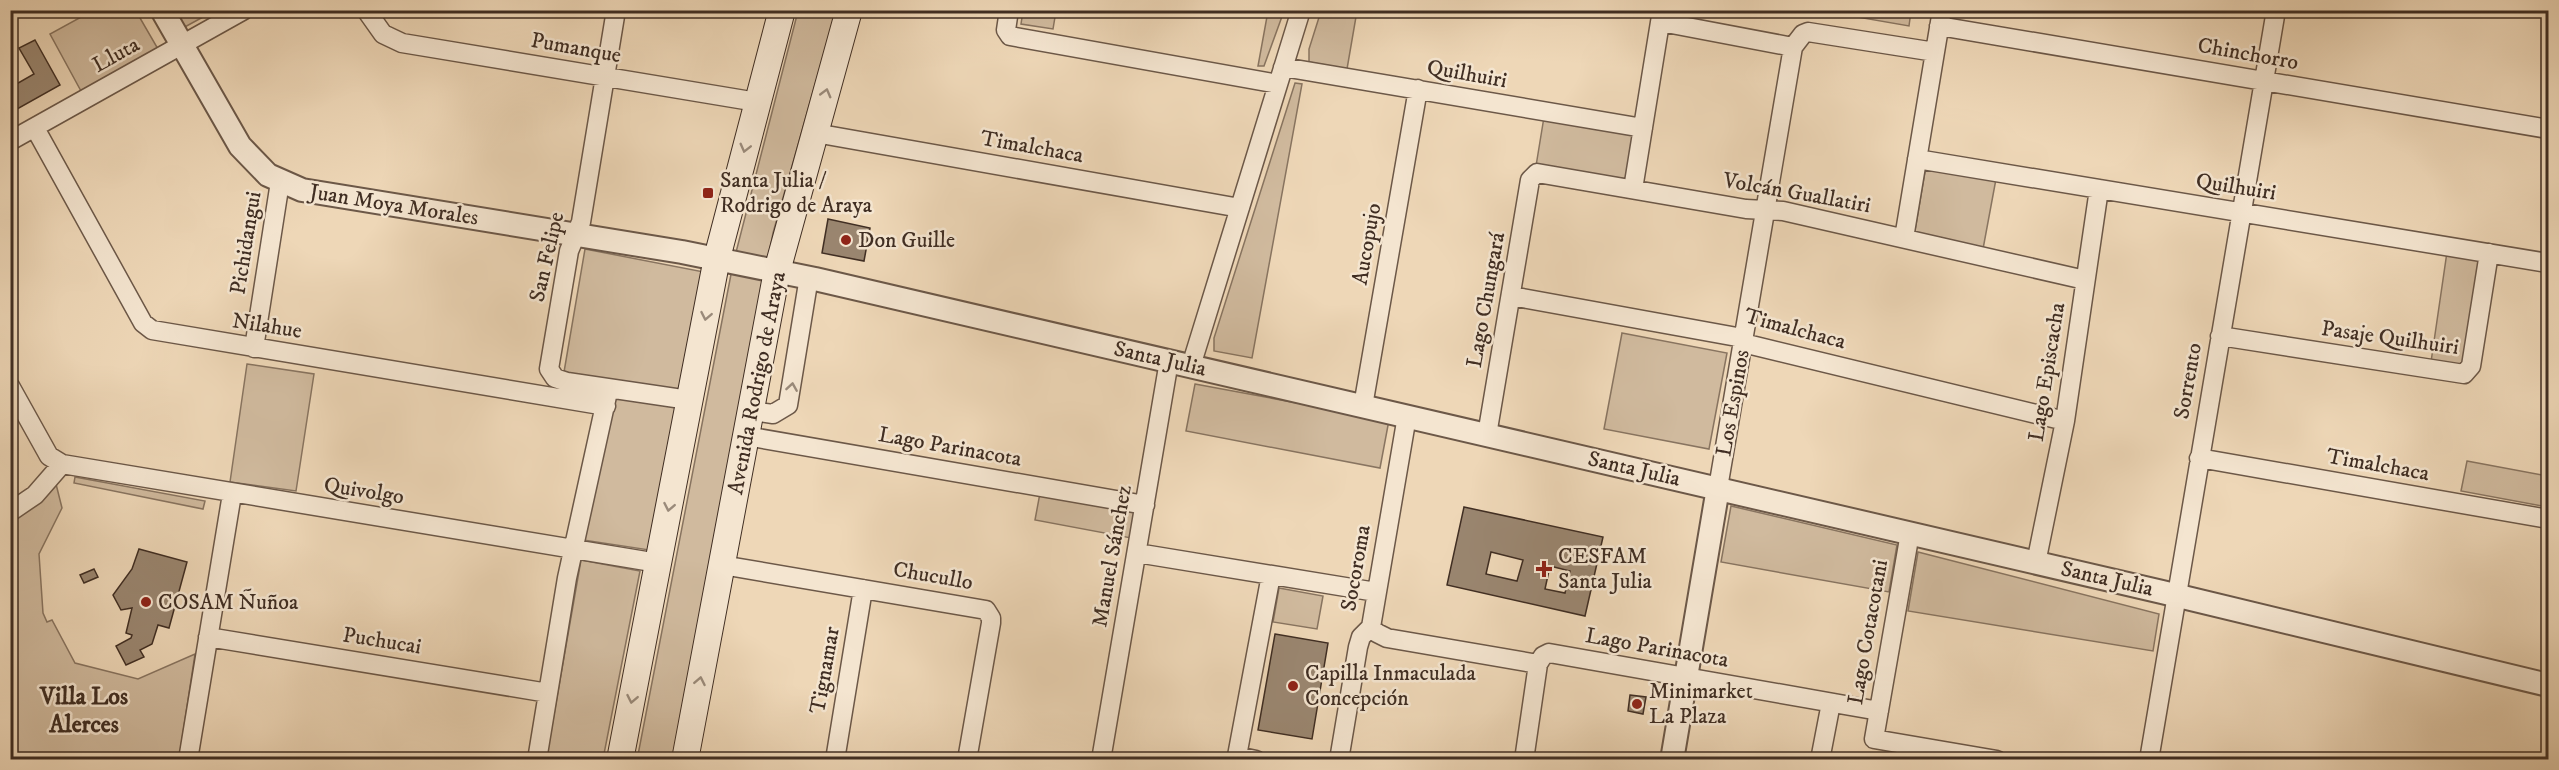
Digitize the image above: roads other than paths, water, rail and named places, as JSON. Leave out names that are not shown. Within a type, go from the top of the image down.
[{"type":"main road","points":[[620,759],[717,258],[782,10]]},
{"type":"main road","name":"Avenida Rodrigo de Araya","points":[[685,759],[777,271],[849,10]]},
{"type":"street","name":"Juan Moya Morales","points":[[162,10],[240,146],[258,166],[280,182],[313,193],[717,258]]},
{"type":"street","name":"Lluta","points":[[10,141],[244,10]]},
{"type":"street","name":"Pumanque","points":[[366,10],[383,34],[402,43],[757,102]]},
{"type":"street","name":"San Felipe","points":[[616,10],[580,222],[569,251],[549,369],[559,380],[607,397],[689,400]]},
{"type":"street","name":"Quilhuiri","points":[[1009,10],[1006,30],[1014,37],[1281,75],[1418,89],[1643,128]]},
{"type":"street","name":"Manuel Sánchez","points":[[1101,759],[1145,505],[1180,363],[1240,208],[1301,10]]},
{"type":"street","name":"Sorrento","points":[[2153,759],[2176,595],[2276,10]]},
{"type":"street","points":[[1633,189],[1662,16],[1793,46],[1803,34],[1808,32],[1935,52]]},
{"type":"street","name":"Chinchorro","points":[[1941,18],[2264,81],[2548,129]]},
{"type":"street","points":[[1904,238],[1941,18]]},
{"type":"street","name":"Los Espinos","points":[[1672,759],[1793,46]]},
{"type":"street","name":"Aucopujo","points":[[1363,406],[1418,89]]},
{"type":"street","name":"Nilahue","points":[[35,128],[147,327],[158,332],[254,348],[607,397]]},
{"type":"street","name":"Timalchaca","points":[[815,133],[1240,208]]},
{"type":"street","name":"Quilhuiri","points":[[1917,159],[2548,262]]},
{"type":"street","name":"Volcán Guallatiri","points":[[1533,174],[1541,173],[1765,210],[1784,211],[2085,280]]},
{"type":"street","name":"Lago Chungará","points":[[1487,435],[1533,174]]},
{"type":"street","name":"Pichidangui","points":[[254,348],[280,182]]},
{"type":"street","name":"Lago Episcacha","points":[[2037,563],[2065,421],[2099,189]]},
{"type":"street","name":"Pasaje Quilhuiri","points":[[2220,336],[2464,374],[2471,366],[2489,253]]},
{"type":"street","name":"Santa Julia","points":[[717,258],[809,277],[2176,595],[2548,685]]},
{"type":"street","points":[[751,411],[773,414],[788,405],[809,277]]},
{"type":"street","name":"Timalchaca","points":[[1511,296],[1737,337],[1743,343],[2065,421]]},
{"type":"street","points":[[10,386],[49,456],[62,464],[35,495],[10,512]]},
{"type":"street","points":[[537,759],[574,549],[607,397]]},
{"type":"street","name":"Socoroma","points":[[1339,759],[1358,647],[1361,637],[1371,627],[1407,416]]},
{"type":"street","name":"Lago Parinacota","points":[[746,436],[1145,505]]},
{"type":"street","name":"Timalchaca","points":[[2199,458],[2548,519]]},
{"type":"street","name":"Quivolgo","points":[[62,464],[658,563]]},
{"type":"street","points":[[188,759],[232,494]]},
{"type":"street","name":"Lago Cotacotani","points":[[1910,533],[1874,739],[1997,759]]},
{"type":"street","points":[[1137,553],[1376,592]]},
{"type":"street","name":"Chucullo","points":[[722,565],[981,609],[989,613],[991,623],[968,759]]},
{"type":"street","points":[[1256,759],[1237,756],[1271,575]]},
{"type":"street","name":"Tignamar","points":[[835,759],[863,589]]},
{"type":"street","name":"Lago Parinacota","points":[[1371,627],[1387,638],[1538,664],[1543,656],[1550,653],[1879,711]]},
{"type":"street","name":"Puchucai","points":[[208,637],[548,693]]},
{"type":"street","points":[[1524,759],[1538,664]]},
{"type":"street","name":"Lago Cotacotani","points":[[1820,759],[1830,703]]},
{"type":"place","name":"Santa Julia / Rodrigo de Araya","points":[[708,193]]},
{"type":"place","name":"Don Guille","points":[[846,240]]},
{"type":"place","name":"CESFAM Santa Julia","points":[[1544,569]]},
{"type":"place","name":"COSAM Ñuñoa","points":[[146,602]]},
{"type":"place","name":"Capilla Inmaculada Concepción","points":[[1293,686]]},
{"type":"place","name":"Minimarket La Plaza","points":[[1637,704]]},
{"type":"district","name":"Villa Los Alerces","points":[[84,711]]}]
